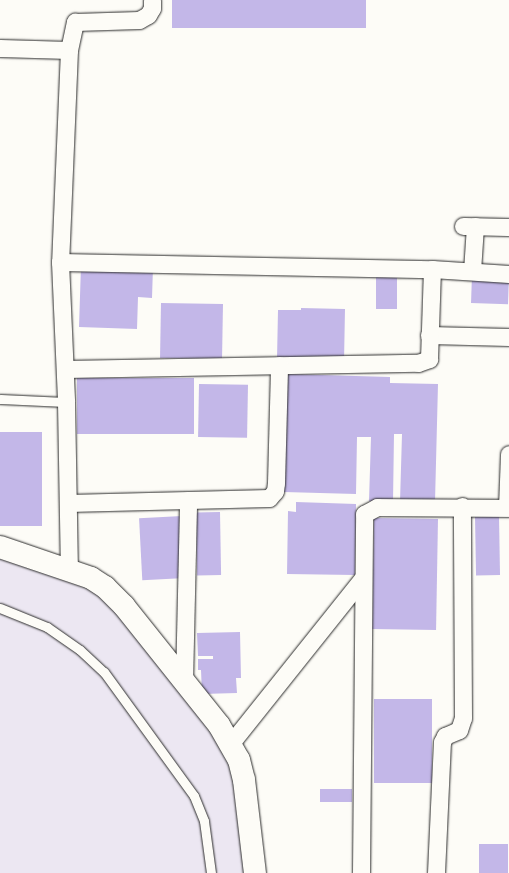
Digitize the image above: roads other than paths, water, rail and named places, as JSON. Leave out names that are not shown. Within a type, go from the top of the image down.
[{"type":"street","points":[[69,571],[66,402],[60,262],[69,50],[75,22],[139,20],[148,15],[152,8],[152,0]]},
{"type":"street","points":[[0,48],[69,50]]},
{"type":"street","points":[[472,271],[469,226],[509,227]]},
{"type":"street","points":[[60,262],[432,269],[509,274]]},
{"type":"street","points":[[65,369],[418,363],[429,359],[432,269]]},
{"type":"street","points":[[429,335],[509,337]]},
{"type":"street","points":[[68,503],[269,498],[275,492],[279,365]]},
{"type":"street","points":[[361,873],[363,823],[362,519],[369,509],[377,506],[462,506],[508,508],[509,454]]},
{"type":"street","points":[[184,682],[188,500]]},
{"type":"street","points":[[436,873],[442,742],[445,736],[459,730],[463,718],[462,506]]},
{"type":"street","points":[[0,547],[91,578],[116,596],[184,682],[231,743],[244,780],[255,873]]},
{"type":"street","points":[[231,743],[362,579]]},
{"type":"lane","points":[[0,399],[66,402]]},
{"type":"lane","points":[[0,608],[47,626],[80,650],[104,672],[194,796],[204,821],[211,873]]}]
